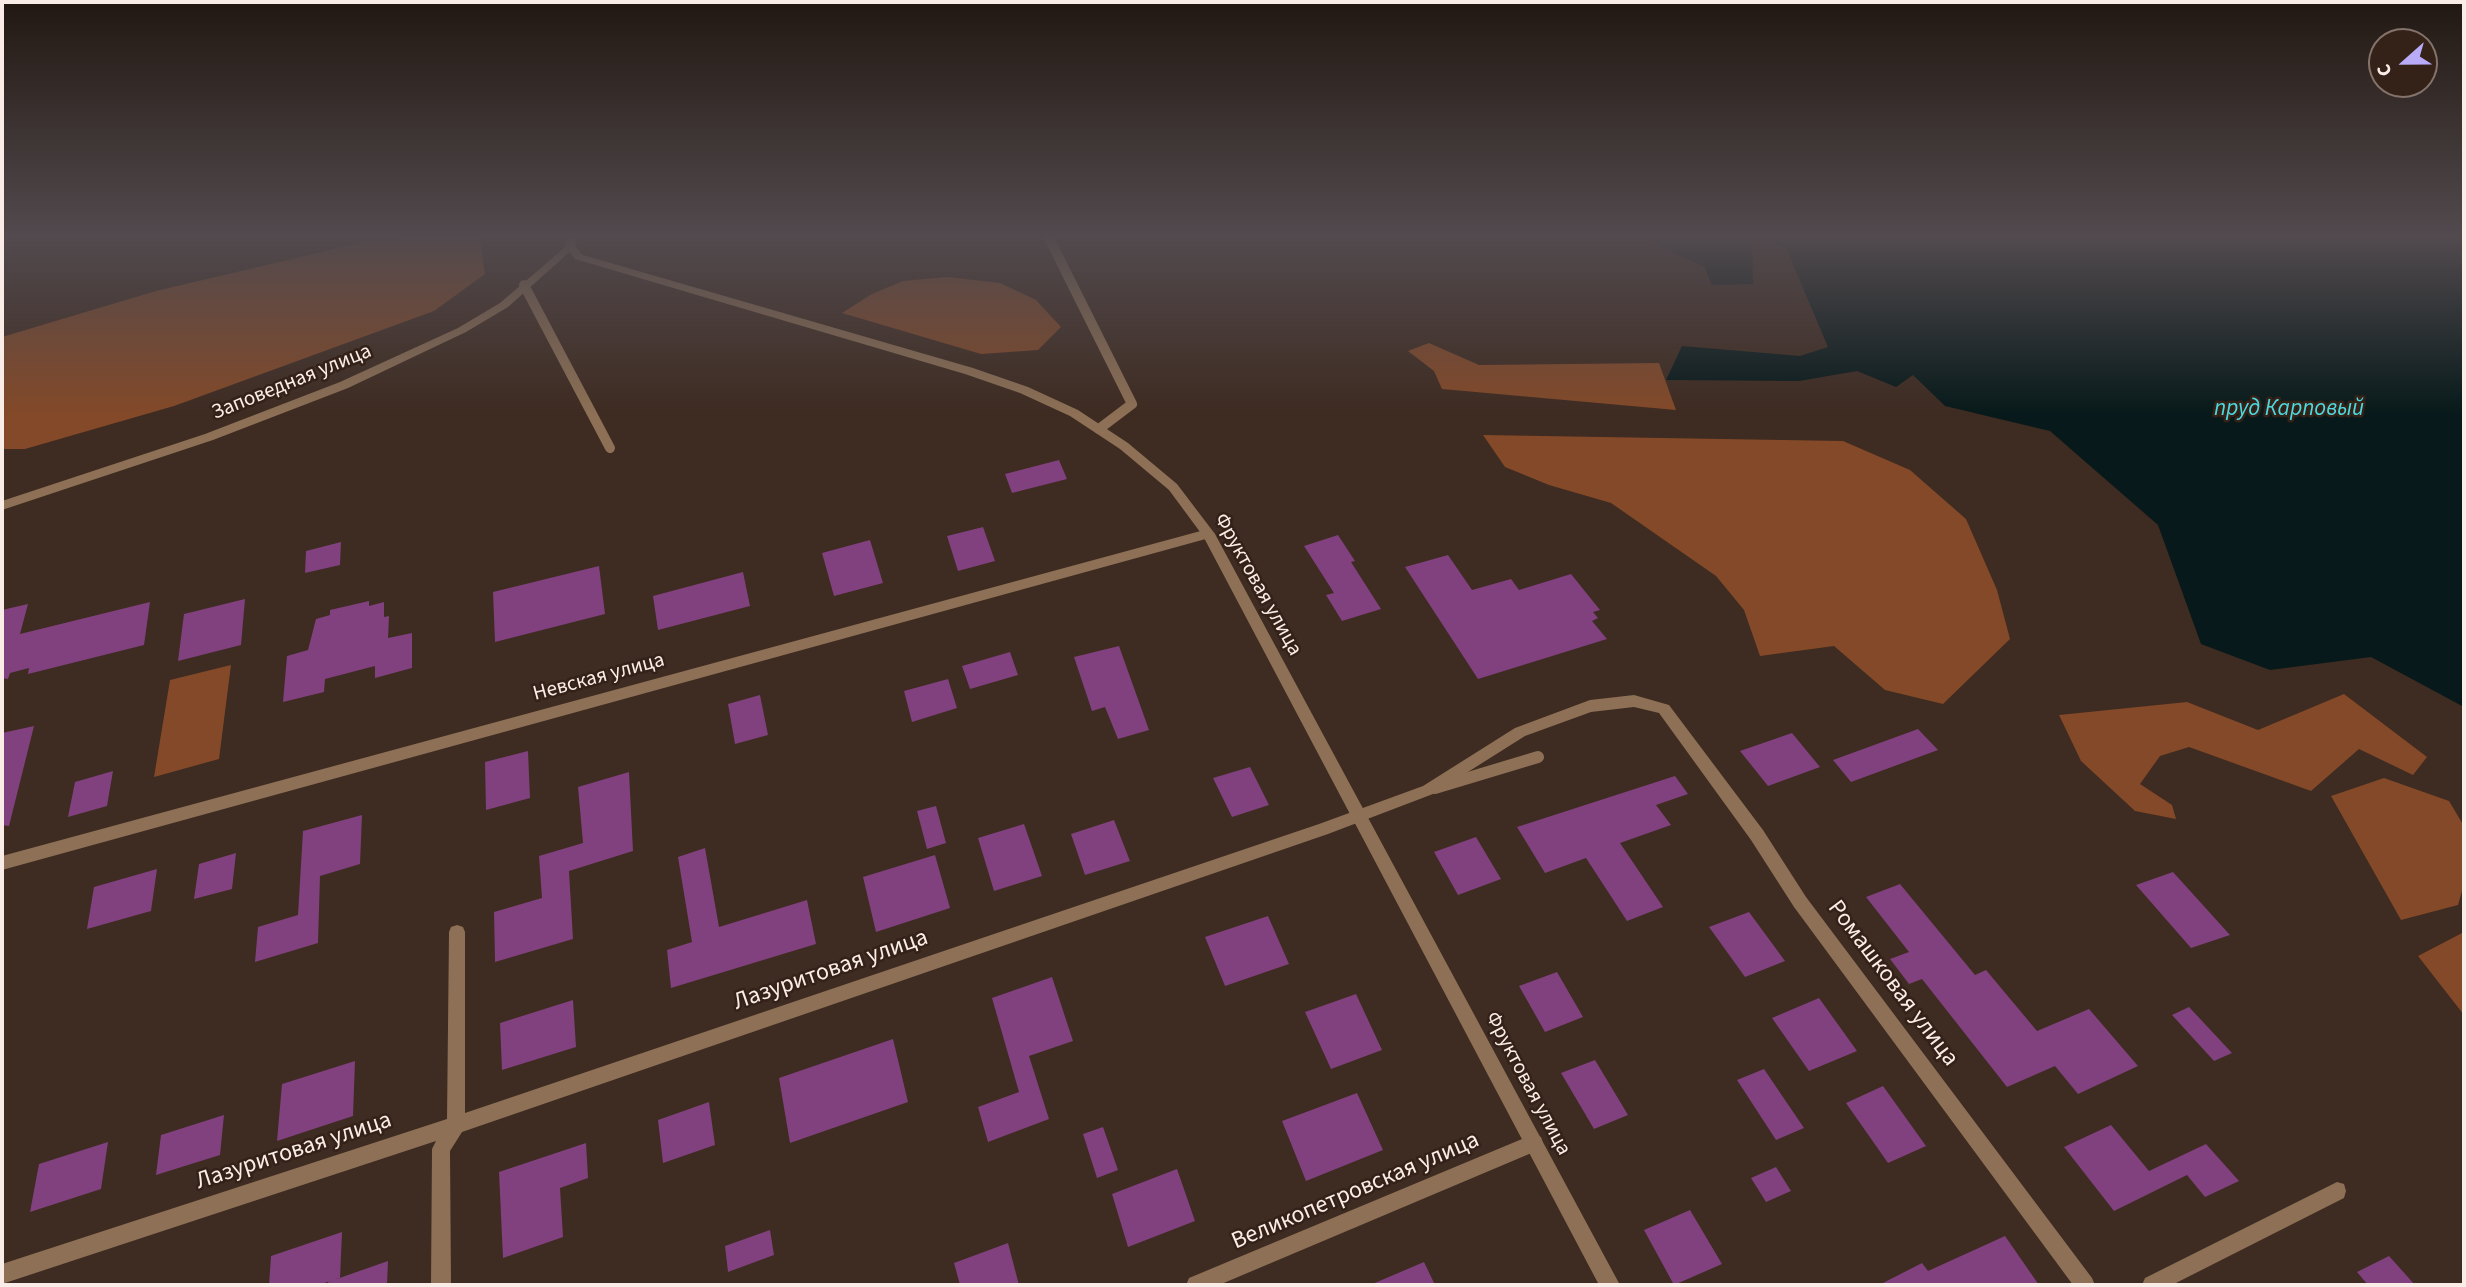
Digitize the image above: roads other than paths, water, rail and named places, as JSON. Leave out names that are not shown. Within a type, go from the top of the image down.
[{"type":"street","name":"Заповедная улица","points":[[2,506],[209,437],[344,385],[462,330],[504,305],[513,296]]},
{"type":"street","name":"Фруктовая улица","points":[[709,296],[991,378],[1074,413],[1099,429],[1173,488],[1208,534],[1610,1285]]},
{"type":"street","name":"Невская улица","points":[[2,863],[1208,534]]},
{"type":"street","name":"Лазуритовая улица","points":[[2,1274],[456,1125],[1309,834],[1428,790],[1501,741],[1590,706],[1634,701],[1664,709]]},
{"type":"street","name":"Ромашковая улица","points":[[1664,709],[1757,835],[1801,902],[2085,1285]]},
{"type":"street","points":[[441,1285],[441,1149],[456,1125],[457,932]]},
{"type":"street","name":"Великопетровская улица","points":[[1196,1285],[1534,1143]]},
{"type":"street","points":[[2152,1285],[2337,1191]]},
{"type":"lane","points":[[530,296],[610,448]]},
{"type":"lane","points":[[1078,296],[1132,404],[1099,429]]},
{"type":"lane","points":[[1428,790],[1538,757]]},
{"type":"water","name":"пруд Карповый","points":[[1806,296],[2464,296],[2464,707],[2371,657],[2270,670],[2201,644],[2158,525],[2050,431],[1945,406],[1913,375],[1896,387],[1857,371],[1799,381],[1666,380],[1682,346],[1800,356],[1828,347]]}]
